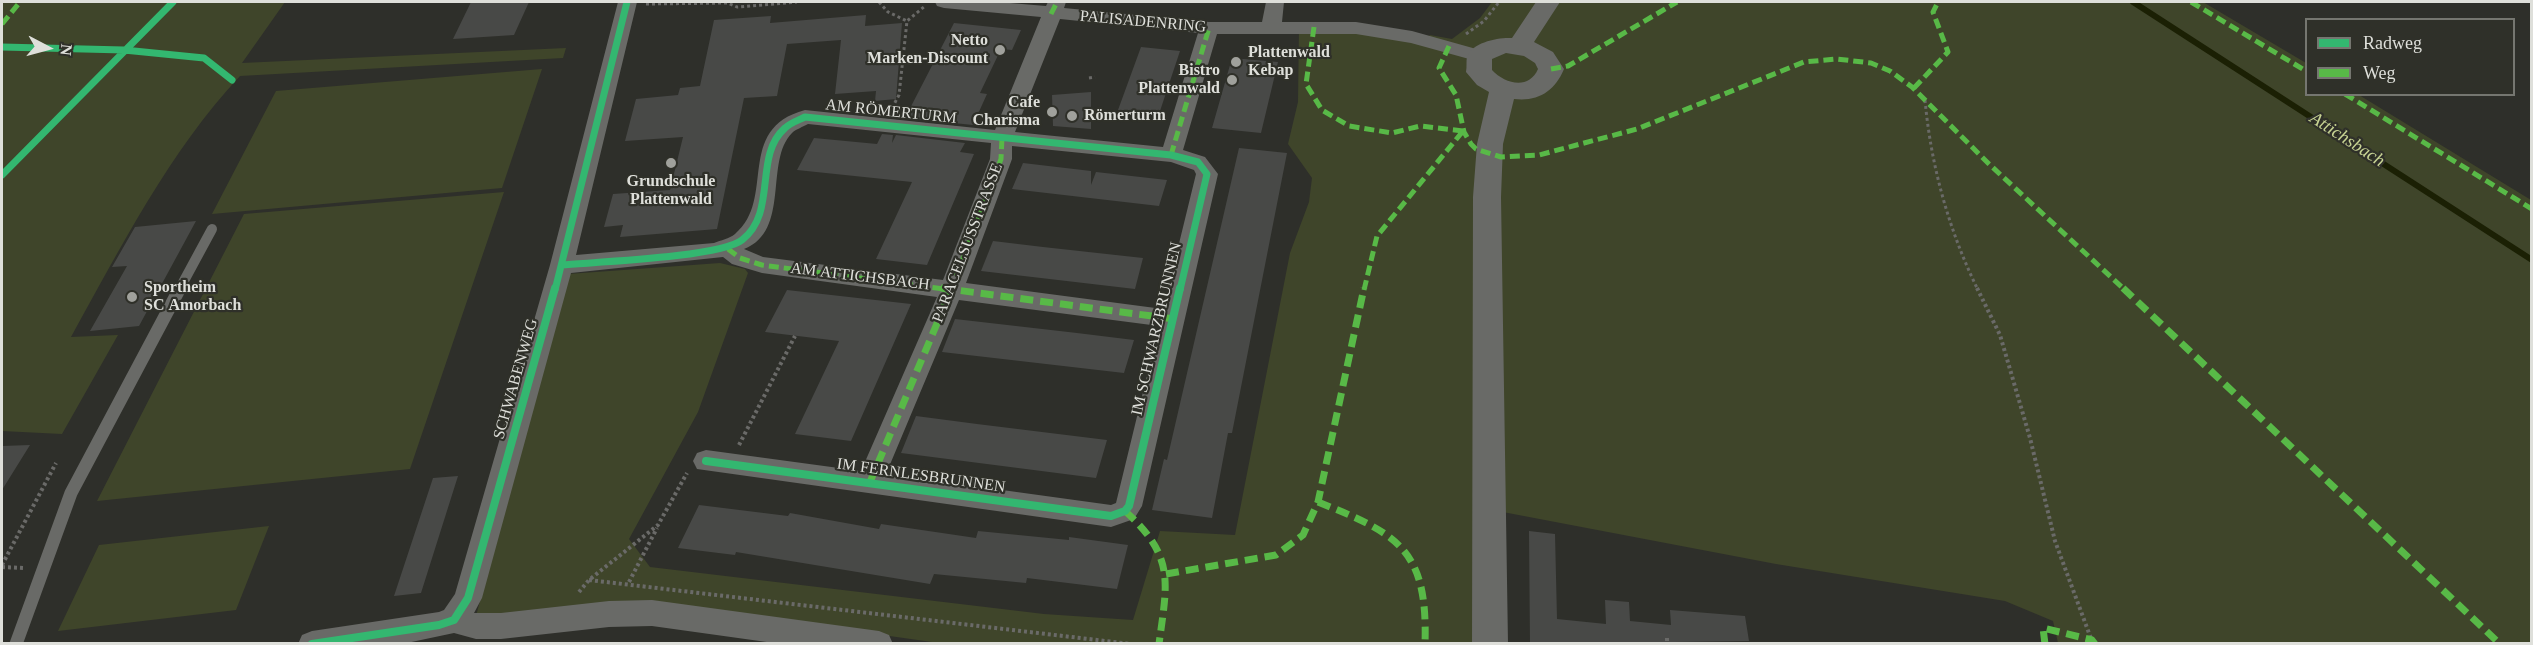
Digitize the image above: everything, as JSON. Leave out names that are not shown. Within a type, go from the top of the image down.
[{"type":"street","name":"SCHWABENWEG","points":[[454,620],[468,598],[562,265],[627,2]]},
{"type":"street","name":"PALISADENRING","points":[[944,2],[1054,8],[1209,28],[1374,30],[1449,46],[1480,57]]},
{"type":"street","points":[[1271,27],[1275,2]]},
{"type":"street","points":[[1519,46],[1548,2]]},
{"type":"street","name":"PARACELSUSSTRASSE","points":[[870,482],[952,288],[1001,159],[1002,138],[1054,8]]},
{"type":"street","points":[[1171,155],[1209,28]]},
{"type":"street","points":[[1519,46],[1542,55],[1550,66],[1549,78],[1544,84],[1531,90],[1503,89],[1484,79],[1479,72],[1480,57],[1495,47],[1519,46]]},
{"type":"street","points":[[1490,644],[1487,509],[1487,197],[1490,144],[1503,89]]},
{"type":"street","name":"AM RÖMERTURM","points":[[562,265],[728,249],[749,239],[759,224],[775,138],[787,124],[805,117],[1171,155],[1198,161]]},
{"type":"street","name":"IM SCHWARZBRUNNEN","points":[[1129,506],[1207,174],[1205,167],[1198,161]]},
{"type":"street","name":"AM ATTICHSBACH","points":[[728,249],[740,258],[762,265],[952,288],[1174,319]]},
{"type":"street","name":"IM FERNLESBRUNNEN","points":[[717,463],[1111,516],[1125,511],[1129,506]]},
{"type":"street","points":[[312,644],[440,625],[454,620],[476,626],[609,614],[678,615],[879,644]]},
{"type":"lane","points":[[16,644],[71,494],[212,229]]},
{"type":"path","points":[[627,2],[673,5],[728,3],[737,7],[797,2]]},
{"type":"path","points":[[879,2],[888,12],[907,21]]},
{"type":"path","points":[[884,124],[899,95],[907,21],[930,2]]},
{"type":"path","points":[[1449,46],[1484,21],[1499,2]]},
{"type":"path","points":[[1089,78],[1095,77]]},
{"type":"path","points":[[1925,100],[1929,144],[1959,251],[2000,335],[2030,438],[2055,541],[2093,644]]},
{"type":"path","points":[[629,582],[693,463],[717,463],[795,336]]},
{"type":"path","points":[[2,565],[56,462]]},
{"type":"path","points":[[554,620],[590,580],[658,525]]},
{"type":"path","points":[[590,580],[629,582],[1131,644]]},
{"type":"green space","points":[[2,2],[285,2],[242,63],[566,48],[563,58],[240,76],[214,105],[169,168],[128,235],[71,337],[118,335],[62,434],[2,431]]},
{"type":"green space","points":[[1492,2],[2203,2],[2305,62],[2305,96],[2361,96],[2531,200],[2531,643],[2058,643],[2053,621],[2005,601],[1776,564],[1487,509],[1480,643],[946,644],[819,626],[476,616],[568,274],[720,263],[745,269],[748,273],[698,412],[629,539],[650,567],[1044,614],[1133,620],[1160,531],[1235,535],[1290,253],[1309,202],[1312,178],[1288,144],[1298,102],[1299,27],[1424,40],[1430,35],[1452,39],[1480,18]]},
{"type":"green space","points":[[542,69],[502,188],[212,214],[276,91]]},
{"type":"green space","points":[[504,192],[410,469],[97,501],[244,214]]},
{"type":"green space","points":[[269,526],[236,610],[58,631],[99,545]]},
{"type":"building","points":[[471,2],[529,2],[514,35],[453,39]]},
{"type":"building","points":[[866,15],[865,26],[902,23],[896,99],[875,101],[876,91],[835,94],[841,40],[787,44],[777,96],[744,98],[717,229],[620,237],[623,225],[604,227],[613,194],[670,190],[683,137],[625,141],[636,99],[678,95],[680,88],[700,86],[714,20],[771,16],[770,23]]},
{"type":"building","points":[[954,23],[1021,30],[1012,50],[1001,49],[980,93],[987,94],[973,125],[905,118]]},
{"type":"building","points":[[1141,47],[1180,51],[1159,114],[1118,110]]},
{"type":"building","points":[[1232,58],[1278,62],[1261,133],[1212,128]]},
{"type":"building","name":"Römerturm","points":[[1091,92],[1091,129],[1053,126],[1052,95]]},
{"type":"building","points":[[882,134],[893,135],[892,143],[896,135],[965,143],[960,152],[974,154],[927,265],[876,259],[912,182],[797,170],[814,138],[877,144]]},
{"type":"building","points":[[1239,148],[1287,153],[1232,433],[1228,433],[1212,518],[1152,510],[1164,459],[1167,460]]},
{"type":"building","points":[[1023,163],[1091,171],[1091,185],[1096,172],[1167,180],[1159,206],[1012,189]]},
{"type":"building","name":"Sportheim SC Amorbach","points":[[196,221],[139,326],[90,331],[127,266],[112,267],[135,227]]},
{"type":"building","points":[[993,241],[1143,258],[1135,289],[981,271]]},
{"type":"building","points":[[787,290],[911,304],[851,441],[795,434],[839,341],[765,332]]},
{"type":"building","points":[[955,319],[1134,340],[1124,373],[942,352]]},
{"type":"building","points":[[916,416],[1107,440],[1096,478],[901,453]]},
{"type":"building","points":[[30,445],[2,490],[2,446]]},
{"type":"building","points":[[458,476],[421,593],[394,596],[433,478]]},
{"type":"building","points":[[699,505],[788,516],[790,513],[879,529],[881,524],[976,538],[978,531],[1069,540],[1069,537],[1128,545],[1117,589],[1027,578],[1026,583],[934,574],[930,584],[736,552],[735,555],[678,548]]},
{"type":"building","points":[[1529,531],[1555,534],[1557,619],[1606,624],[1605,600],[1629,602],[1630,621],[1671,625],[1670,610],[1745,616],[1749,641],[1530,644]]},
{"type":"waterway","name":"Attichsbach","points":[[2133,2],[2532,260]]},
{"type":"marked path","points":[[2,24],[20,2]]},
{"type":"marked path","points":[[1051,14],[1057,2]]},
{"type":"marked path","points":[[1551,69],[1568,66],[1677,2]]},
{"type":"marked path","points":[[1914,88],[1948,52],[1933,12],[1938,2]]},
{"type":"marked path","points":[[2191,2],[2305,70]]},
{"type":"marked path","points":[[1314,27],[1306,84],[1322,110],[1349,126],[1392,133],[1420,126],[1463,131]]},
{"type":"marked path","points":[[1171,155],[1209,28]]},
{"type":"marked path","points":[[1449,46],[1439,68],[1456,95],[1462,126],[1467,138],[1476,149],[1501,157],[1539,155],[1586,145],[1688,110],[1804,62],[1849,59],[1871,63],[1890,71],[1922,96],[1989,164],[2500,644]]},
{"type":"marked path","points":[[2348,96],[2532,209]]},
{"type":"marked path","points":[[1166,574],[1252,561],[1276,555],[1303,535],[1318,502],[1348,357],[1377,236],[1463,131]]},
{"type":"marked path","points":[[870,482],[952,288],[1001,159],[1002,138],[1006,138]]},
{"type":"marked path","points":[[728,249],[740,258],[762,265],[1174,319]]},
{"type":"marked path","points":[[1318,502],[1381,529],[1398,542],[1406,552],[1413,563],[1422,590],[1425,644]]},
{"type":"marked path","points":[[1125,511],[1141,527],[1155,547],[1167,581],[1166,605],[1159,644]]},
{"type":"marked path","points":[[2045,644],[2043,628],[2092,640],[2095,644]]},
{"type":"cycle path","points":[[2,175],[173,2]]},
{"type":"cycle path","points":[[312,644],[439,625],[454,620],[468,598],[562,265],[627,2]]},
{"type":"cycle path","points":[[2,47],[124,50],[204,58],[232,80]]},
{"type":"cycle path","points":[[562,265],[716,251],[741,241],[756,226],[763,206],[774,143],[785,127],[805,117],[1171,155],[1198,162],[1205,169],[1207,174],[1129,506],[1125,511],[1111,516],[706,461]]},
{"type":"place","name":"Netto Marken-Discount","points":[[1000,50]]},
{"type":"place","name":"Plattenwald Kebap","points":[[1236,62]]},
{"type":"place","name":"Bistro Plattenwald","points":[[1232,80]]},
{"type":"place","name":"Cafe Charisma","points":[[1052,112]]},
{"type":"place","name":"Römerturm","points":[[1072,116]]},
{"type":"place","name":"Grundschule Plattenwald","points":[[671,163]]},
{"type":"place","name":"Sportheim SC Amorbach","points":[[132,297]]}]
